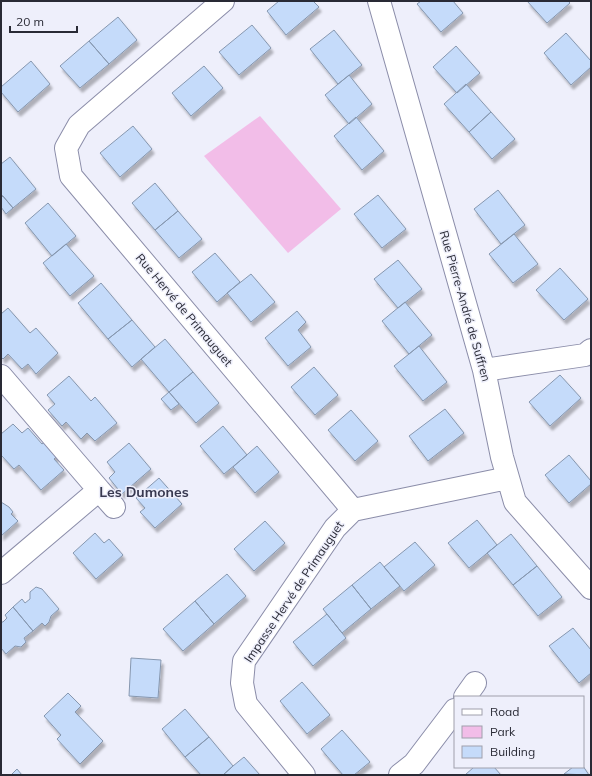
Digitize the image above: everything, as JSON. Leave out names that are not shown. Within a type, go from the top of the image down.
[{"type":"street","name":"Rue Hervé de Primauguet","points":[[223,1],[79,125],[66,148],[71,176],[353,510]]},
{"type":"street","name":"Rue Pierre-André de Suffren","points":[[379,1],[484,370],[508,478],[515,502],[591,588]]},
{"type":"street","points":[[484,370],[585,355],[591,350]]},
{"type":"street","points":[[1,376],[114,507]]},
{"type":"street","points":[[353,510],[508,478]]},
{"type":"street","points":[[1,573],[99,490]]},
{"type":"street","name":"Impasse Hervé de Primauguet","points":[[304,775],[246,704],[242,683],[244,661],[335,528],[353,510]]},
{"type":"street","points":[[400,775],[414,764],[454,711]]},
{"type":"green space","points":[[260,116],[341,209],[288,253],[204,156]]},
{"type":"building","points":[[279,1],[313,1],[319,7],[286,35],[267,11]]},
{"type":"building","points":[[421,1],[453,1],[463,13],[441,32],[417,4]]},
{"type":"building","points":[[527,1],[568,1],[570,3],[547,23]]},
{"type":"building","points":[[118,17],[137,40],[109,64],[89,41]]},
{"type":"building","points":[[252,25],[271,48],[239,75],[219,52]]},
{"type":"building","points":[[334,30],[362,65],[338,84],[310,49]]},
{"type":"building","points":[[566,33],[591,61],[591,67],[571,85],[544,53]]},
{"type":"building","points":[[89,41],[109,64],[80,88],[60,66]]},
{"type":"building","points":[[456,46],[480,73],[457,93],[433,67]]},
{"type":"building","points":[[31,61],[50,84],[18,112],[1,92],[1,87]]},
{"type":"building","points":[[204,66],[223,88],[191,116],[172,93]]},
{"type":"building","points":[[349,75],[372,104],[349,124],[325,95]]},
{"type":"building","points":[[466,84],[491,112],[469,132],[444,104]]},
{"type":"building","points":[[491,112],[515,139],[492,159],[469,132]]},
{"type":"building","points":[[356,117],[384,151],[362,170],[334,136]]},
{"type":"building","points":[[133,126],[152,149],[120,177],[100,153]]},
{"type":"building","points":[[10,157],[36,189],[13,208],[1,194],[1,164]]},
{"type":"building","points":[[155,183],[178,211],[155,230],[132,203]]},
{"type":"building","points":[[498,190],[525,225],[501,244],[474,209]]},
{"type":"building","points":[[378,195],[406,229],[382,248],[354,214]]},
{"type":"building","points":[[3,196],[13,208],[6,214],[1,207],[1,198]]},
{"type":"building","points":[[48,203],[76,236],[52,256],[25,223]]},
{"type":"building","points":[[178,211],[202,239],[179,258],[155,230]]},
{"type":"building","points":[[514,234],[538,264],[513,283],[489,254]]},
{"type":"building","points":[[66,244],[94,276],[70,296],[43,263]]},
{"type":"building","points":[[215,253],[240,282],[217,302],[192,272]]},
{"type":"building","points":[[398,260],[422,289],[398,308],[374,279]]},
{"type":"building","points":[[560,268],[588,299],[564,320],[536,290]]},
{"type":"building","points":[[251,274],[275,302],[251,322],[227,293]]},
{"type":"building","points":[[101,283],[132,320],[108,339],[78,303]]},
{"type":"building","points":[[405,302],[432,335],[409,354],[382,321]]},
{"type":"building","points":[[8,308],[30,333],[36,328],[58,353],[36,374],[28,364],[22,369],[8,354],[3,359],[1,357],[1,314]]},
{"type":"building","points":[[297,311],[306,322],[298,330],[311,347],[288,366],[265,338]]},
{"type":"building","points":[[132,320],[155,347],[132,367],[108,339]]},
{"type":"building","points":[[165,339],[193,372],[169,392],[141,359]]},
{"type":"building","points":[[419,346],[447,382],[423,401],[394,366]]},
{"type":"building","points":[[314,367],[338,395],[315,415],[291,387]]},
{"type":"building","points":[[193,372],[219,403],[196,423],[169,392]]},
{"type":"building","points":[[560,375],[581,398],[550,426],[529,402]]},
{"type":"building","points":[[69,376],[91,401],[95,397],[117,423],[95,441],[87,433],[81,439],[66,422],[62,426],[48,410],[55,404],[47,395]]},
{"type":"building","points":[[169,392],[179,404],[171,410],[161,399]]},
{"type":"building","points":[[445,409],[464,433],[428,461],[409,436]]},
{"type":"building","points":[[351,410],[378,441],[355,461],[328,430]]},
{"type":"building","points":[[13,424],[22,433],[28,428],[42,444],[47,440],[59,454],[54,459],[64,470],[41,490],[19,465],[14,469],[1,455],[1,434]]},
{"type":"building","points":[[223,426],[247,455],[224,474],[200,446]]},
{"type":"building","points":[[129,443],[151,469],[122,494],[109,478],[115,472],[107,462]]},
{"type":"building","points":[[257,446],[279,472],[255,493],[233,467]]},
{"type":"building","points":[[569,455],[591,481],[591,484],[569,503],[545,475]]},
{"type":"building","points":[[159,478],[182,504],[155,528],[140,512],[145,508],[136,498]]},
{"type":"building","points":[[1,502],[9,507],[13,512],[11,514],[18,521],[1,536]]},
{"type":"building","points":[[477,520],[497,545],[469,568],[448,543]]},
{"type":"building","points":[[265,521],[285,543],[254,571],[234,549]]},
{"type":"building","points":[[95,533],[104,543],[109,539],[123,555],[96,579],[73,553]]},
{"type":"building","points":[[511,534],[537,566],[513,585],[487,553]]},
{"type":"building","points":[[415,542],[435,565],[404,591],[384,567]]},
{"type":"building","points":[[380,562],[400,586],[371,609],[352,585]]},
{"type":"building","points":[[537,566],[562,597],[538,616],[513,585]]},
{"type":"building","points":[[227,574],[246,596],[214,624],[195,601]]},
{"type":"building","points":[[352,585],[371,609],[342,633],[323,609]]},
{"type":"building","points":[[36,587],[42,589],[59,609],[51,616],[49,622],[45,626],[42,623],[33,631],[13,607],[22,599],[25,603],[30,599],[30,592]]},
{"type":"building","points":[[195,601],[214,624],[183,651],[163,629]]},
{"type":"building","points":[[13,607],[33,631],[24,638],[26,642],[21,647],[15,646],[6,654],[1,648],[1,622],[7,618],[5,615]]},
{"type":"building","points":[[327,614],[346,638],[313,666],[293,642]]},
{"type":"building","points":[[573,628],[591,650],[591,673],[579,683],[549,646]]},
{"type":"building","points":[[131,658],[161,660],[158,698],[129,696]]},
{"type":"building","points":[[302,682],[330,715],[307,734],[280,701]]},
{"type":"building","points":[[68,693],[81,706],[75,712],[103,741],[80,764],[57,739],[61,735],[44,716]]},
{"type":"building","points":[[185,709],[209,737],[185,757],[162,729]]},
{"type":"building","points":[[342,730],[370,762],[354,775],[343,775],[321,749]]},
{"type":"building","points":[[209,737],[233,766],[223,775],[201,775],[185,757]]},
{"type":"building","points":[[244,757],[260,775],[223,775],[233,766]]},
{"type":"building","points":[[473,768],[495,768],[501,775],[465,775]]},
{"type":"building","points":[[572,768],[584,768],[589,775],[564,774]]},
{"type":"building","points":[[17,769],[22,775],[11,775]]},
{"type":"district","name":"Les Dumones","points":[[144,492]]}]
